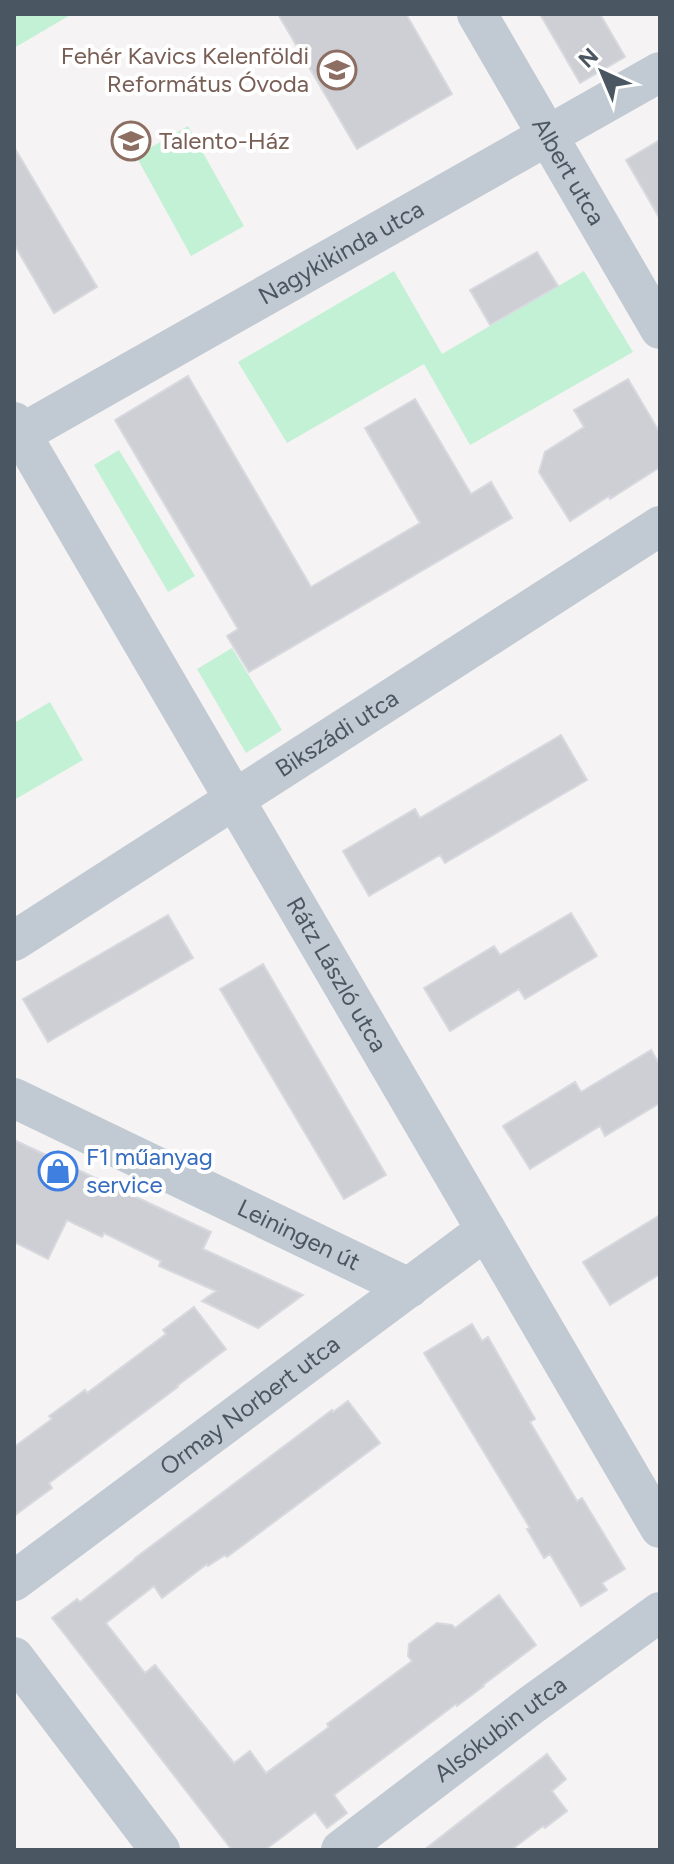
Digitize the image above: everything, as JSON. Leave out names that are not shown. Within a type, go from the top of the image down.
[{"type":"street","name":"Albert utca","points":[[477,14],[660,329]]},
{"type":"street","name":"Nagykikinda utca","points":[[18,428],[660,72]]},
{"type":"street","name":"Rátz László utca","points":[[18,428],[660,1528]]},
{"type":"street","name":"Bikszádi utca","points":[[14,941],[660,526]]},
{"type":"street","name":"Leiningen út","points":[[14,1098],[409,1288]]},
{"type":"street","name":"Ormay Norbert utca","points":[[14,1581],[486,1230]]},
{"type":"street","name":"Alsókubin utca","points":[[341,1850],[660,1612]]},
{"type":"street","points":[[14,1657],[160,1850]]},
{"type":"green space","points":[[14,14],[72,14],[14,48]]},
{"type":"green space","points":[[188,126],[244,226],[191,256],[136,156]]},
{"type":"green space","points":[[394,271],[442,354],[584,271],[633,352],[470,445],[424,364],[287,443],[238,362]]},
{"type":"green space","points":[[119,450],[195,576],[168,592],[94,465]]},
{"type":"green space","points":[[232,648],[282,730],[246,753],[197,669]]},
{"type":"green space","points":[[50,702],[83,760],[14,800],[14,723]]},
{"type":"building","points":[[278,14],[406,14],[452,94],[357,149]]},
{"type":"building","points":[[540,14],[600,14],[625,57],[580,83]]},
{"type":"building","points":[[660,140],[660,219],[626,160]]},
{"type":"building","points":[[14,147],[97,287],[54,313],[14,244]]},
{"type":"building","points":[[537,252],[558,286],[490,325],[470,290]]},
{"type":"building","points":[[188,376],[311,587],[420,523],[365,428],[415,399],[471,494],[491,482],[512,518],[249,672],[227,636],[238,629],[115,420]]},
{"type":"building","points":[[628,379],[660,433],[660,467],[570,521],[539,472],[545,452],[584,427],[574,410]]},
{"type":"building","points":[[561,735],[587,780],[445,863],[440,855],[369,896],[343,851],[415,809],[420,818]]},
{"type":"building","points":[[571,913],[597,956],[525,999],[519,989],[450,1031],[424,988],[494,946],[500,955]]},
{"type":"building","points":[[168,915],[193,958],[48,1042],[23,999]]},
{"type":"building","points":[[263,964],[386,1175],[344,1199],[220,989]]},
{"type":"building","points":[[651,1050],[660,1065],[660,1103],[605,1136],[600,1126],[530,1169],[503,1126],[575,1082],[581,1092]]},
{"type":"building","points":[[14,1140],[211,1232],[203,1249],[303,1295],[258,1328],[202,1301],[216,1291],[159,1266],[161,1261],[104,1233],[102,1237],[67,1220],[48,1259],[14,1242]]},
{"type":"building","points":[[660,1215],[660,1274],[610,1305],[583,1262]]},
{"type":"building","points":[[194,1307],[226,1349],[49,1483],[52,1488],[14,1516],[14,1447],[52,1419],[49,1416],[85,1390],[87,1393],[166,1334],[163,1330]]},
{"type":"building","points":[[472,1324],[482,1341],[488,1337],[535,1419],[530,1422],[577,1501],[582,1498],[625,1569],[602,1583],[607,1590],[581,1606],[550,1554],[544,1558],[527,1529],[530,1528],[424,1353]]},
{"type":"building","points":[[348,1401],[380,1443],[227,1557],[225,1555],[207,1564],[162,1598],[154,1586],[106,1623],[145,1673],[155,1665],[234,1763],[250,1751],[266,1773],[412,1661],[408,1656],[409,1644],[437,1623],[455,1628],[499,1595],[536,1645],[334,1795],[347,1813],[327,1828],[315,1812],[265,1850],[232,1850],[52,1618],[77,1599],[80,1602]]},
{"type":"building","points":[[547,1754],[566,1779],[552,1791],[567,1811],[511,1850],[424,1850]]},
{"type":"place","name":"Fehér Kavics Kelenföldi Református Óvoda","points":[[337,70]]},
{"type":"place","name":"Talento-Ház","points":[[131,141]]},
{"type":"place","name":"F1 műanyag service","points":[[58,1171]]}]
